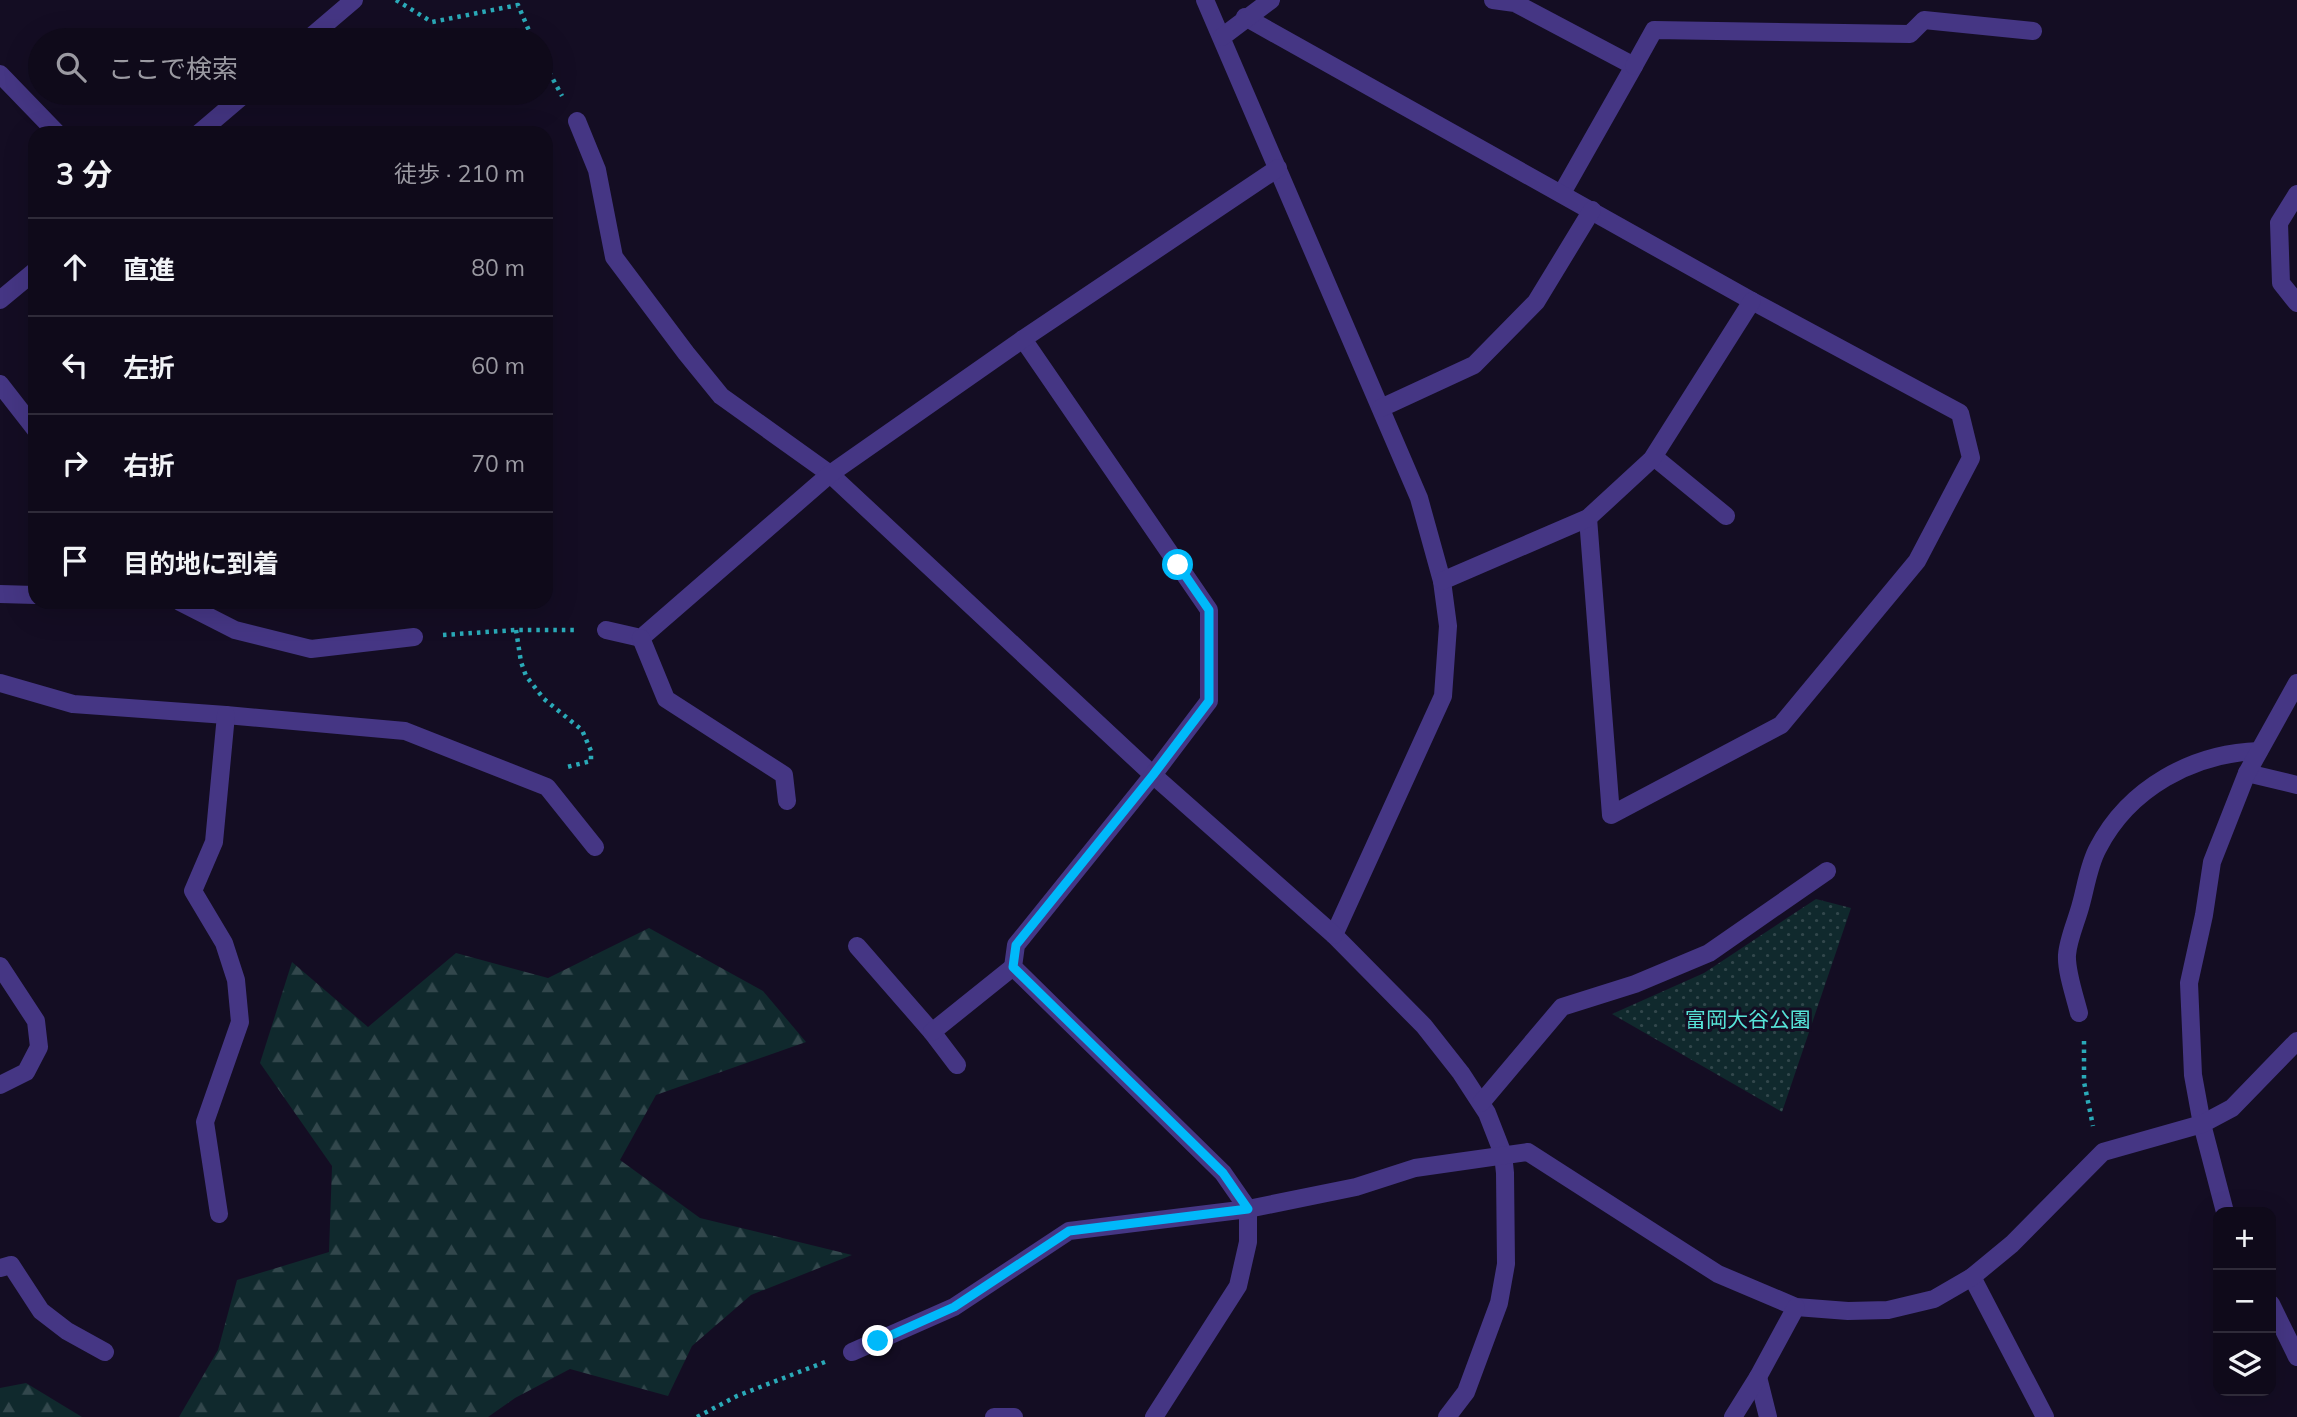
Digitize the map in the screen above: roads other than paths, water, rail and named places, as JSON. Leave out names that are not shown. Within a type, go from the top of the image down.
[{"type":"street","points":[[321,28],[354,0]]},
{"type":"street","points":[[1205,0],[1419,498],[1442,581],[1448,626],[1443,696],[1334,935]]},
{"type":"street","points":[[1222,37],[1271,0]]},
{"type":"street","points":[[1493,0],[1515,3],[1634,66]]},
{"type":"street","points":[[1245,18],[1961,413],[1970,458],[1917,561],[1781,725],[1611,815],[1588,518]]},
{"type":"street","points":[[1562,193],[1654,30],[1910,33],[1924,20],[2033,31]]},
{"type":"street","points":[[0,74],[28,103]]},
{"type":"street","points":[[30,105],[50,126]]},
{"type":"street","points":[[207,126],[232,105]]},
{"type":"street","points":[[577,121],[597,170],[614,257],[686,354],[721,396],[830,474],[1153,775],[1334,935],[1424,1026],[1488,1113],[1503,1154],[1506,1264],[1499,1304],[1466,1392],[1447,1417]]},
{"type":"street","points":[[641,638],[830,474],[1023,339],[1278,168]]},
{"type":"street","points":[[2297,194],[2279,223],[2281,283],[2297,303]]},
{"type":"street","points":[[1381,408],[1474,365],[1536,302],[1592,210]]},
{"type":"street","points":[[0,300],[28,277]]},
{"type":"street","points":[[1442,581],[1588,518],[1654,457],[1752,300]]},
{"type":"street","points":[[932,1032],[1013,967],[1016,945],[1209,701],[1209,610],[1023,339]]},
{"type":"street","points":[[0,384],[28,420]]},
{"type":"street","points":[[1654,457],[1726,516]]},
{"type":"street","points":[[0,594],[28,595]]},
{"type":"street","points":[[194,609],[235,630],[311,649],[414,637]]},
{"type":"street","points":[[606,630],[641,638]]},
{"type":"street","points":[[641,638],[666,699],[784,775],[787,801]]},
{"type":"street","points":[[0,682],[73,704],[405,732],[547,788],[595,847]]},
{"type":"street","points":[[2224,1207],[2202,1124],[2193,1075],[2189,983],[2212,862],[2247,772],[2297,683]]},
{"type":"street","points":[[219,1214],[205,1122],[240,1022],[239,1008],[236,980],[224,943],[193,891],[214,842],[226,715]]},
{"type":"street","points":[[2079,1013],[2067,956],[2096,850],[2117,817],[2150,786],[2178,771],[2220,755],[2259,751]]},
{"type":"street","points":[[2247,772],[2297,785]]},
{"type":"street","points":[[1481,1103],[1562,1007],[1635,984],[1709,953],[1827,872]]},
{"type":"street","points":[[857,946],[957,1065]]},
{"type":"street","points":[[0,966],[36,1021],[38,1047],[26,1072],[0,1085]]},
{"type":"street","points":[[1013,967],[1223,1173],[1248,1209],[1248,1242],[1238,1286],[1154,1417]]},
{"type":"street","points":[[852,1352],[954,1307],[1069,1231],[1248,1209],[1356,1187],[1415,1168],[1528,1152],[1718,1274],[1796,1307],[1848,1311],[1888,1310],[1934,1299],[1972,1277],[2012,1244],[2103,1152],[2202,1124],[2232,1108],[2297,1041]]},
{"type":"street","points":[[2096,1135],[2103,1152]]},
{"type":"street","points":[[0,1268],[11,1265],[41,1311],[67,1331],[105,1352]]},
{"type":"street","points":[[1972,1277],[2045,1417]]},
{"type":"street","points":[[1733,1417],[1796,1307]]},
{"type":"street","points":[[2276,1314],[2297,1357]]},
{"type":"street","points":[[1758,1377],[1768,1417]]},
{"type":"street","points":[[995,1417],[1014,1417]]},
{"type":"park label","name":"富岡大谷公園","points":[[1748,1019]]}]
